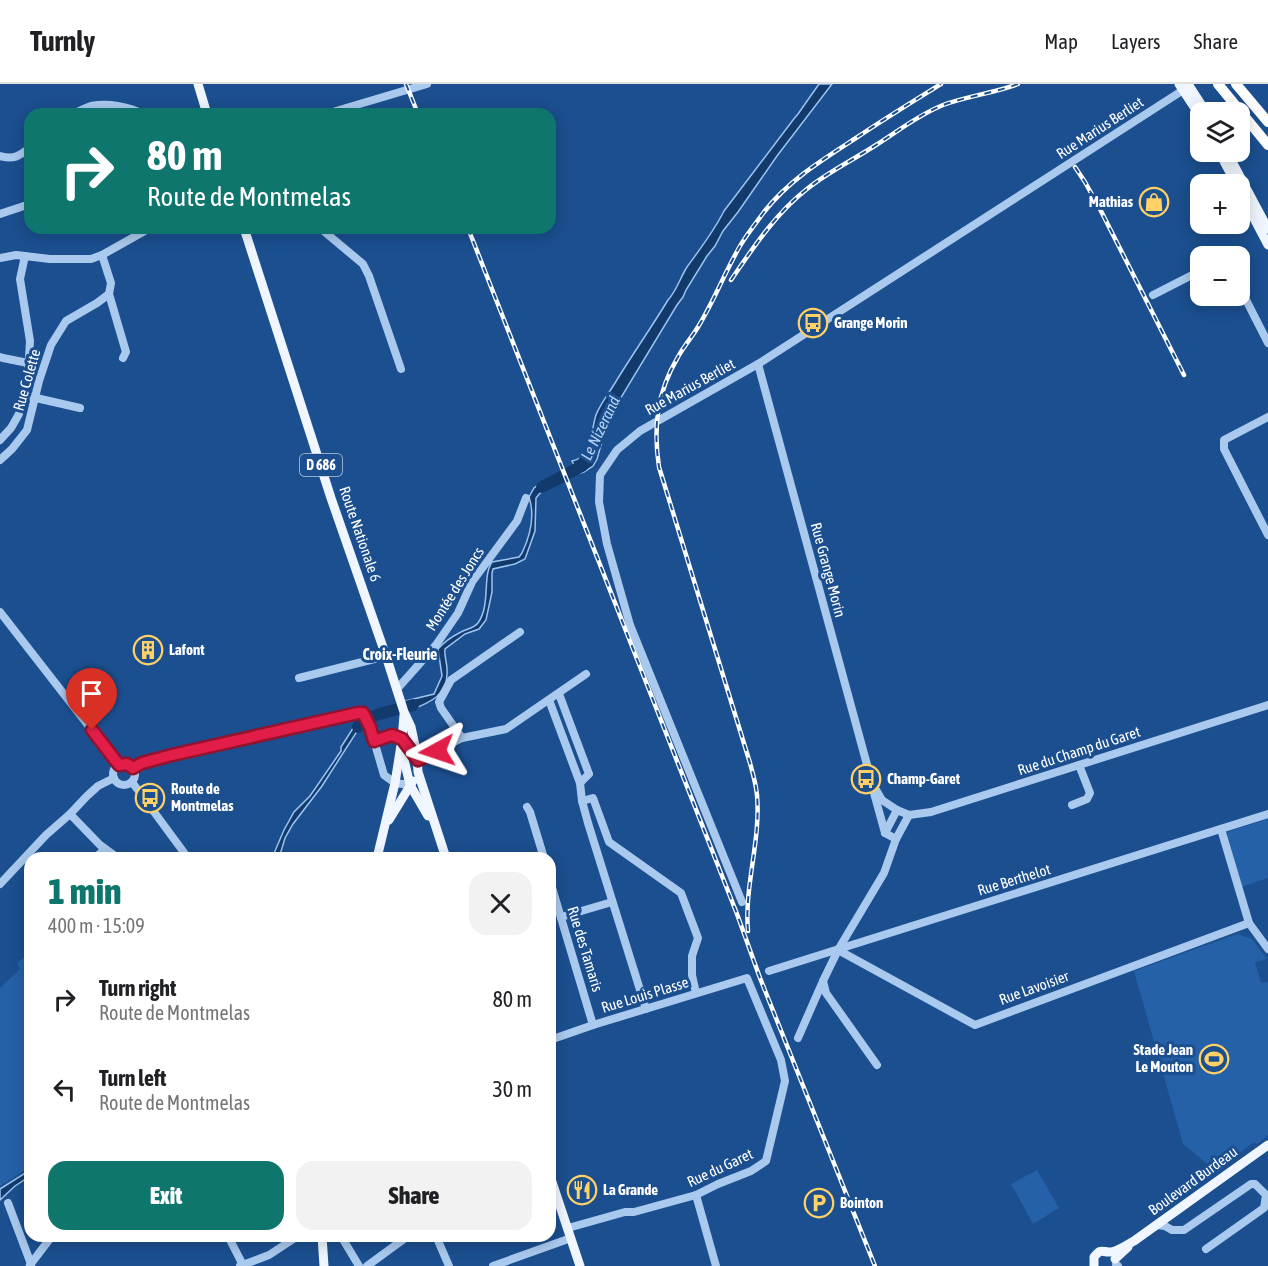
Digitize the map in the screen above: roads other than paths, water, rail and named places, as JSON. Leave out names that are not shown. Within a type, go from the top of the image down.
[{"type":"highway","points":[[1218,84],[1268,145]]},
{"type":"highway","points":[[1236,84],[1268,122]]},
{"type":"main road","points":[[198,84],[205,108]]},
{"type":"main road","points":[[1185,86],[1198,102]]},
{"type":"main road","points":[[1185,86],[1193,102]]},
{"type":"main road","points":[[1250,201],[1268,229]]},
{"type":"main road","points":[[1250,206],[1268,245]]},
{"type":"main road","name":"Route Nationale 6","points":[[246,234],[331,498],[411,727],[418,760],[418,772],[444,852]]},
{"type":"main road","name":"Route Nationale 6","points":[[404,712],[402,743],[410,785],[439,836]]},
{"type":"main road","points":[[378,852],[402,743]]},
{"type":"main road","points":[[384,830],[418,772]]},
{"type":"main road","name":"Boulevard Burdeau","points":[[1093,1266],[1094,1257],[1099,1252],[1107,1251],[1115,1261],[1134,1241],[1268,1145]]},
{"type":"main road","points":[[556,1193],[580,1266]]},
{"type":"main road","points":[[322,1242],[324,1266]]},
{"type":"street","points":[[346,108],[427,84]]},
{"type":"street","name":"Rue Marius Berliet","points":[[742,902],[630,625],[607,544],[600,502],[600,475],[618,450],[640,431],[758,364],[1185,86]]},
{"type":"street","points":[[88,108],[111,105],[126,108]]},
{"type":"street","points":[[0,156],[9,159],[24,152]]},
{"type":"street","points":[[0,214],[24,206]]},
{"type":"street","points":[[0,258],[16,255],[50,259],[91,259],[139,234]]},
{"type":"street","points":[[327,234],[363,264],[401,369]]},
{"type":"street","points":[[102,255],[111,283],[109,294],[126,352],[123,358]]},
{"type":"street","points":[[0,440],[20,414],[28,363],[30,341],[21,279],[25,256]]},
{"type":"street","points":[[1153,295],[1190,276]]},
{"type":"street","name":"Rue Colette","points":[[0,460],[27,430],[51,345],[66,321],[109,294]]},
{"type":"street","points":[[1249,306],[1268,343]]},
{"type":"street","points":[[0,357],[28,363]]},
{"type":"street","name":"Rue Grange Morin","points":[[758,364],[885,833]]},
{"type":"street","points":[[23,395],[80,408]]},
{"type":"street","points":[[1268,417],[1224,440],[1224,449],[1268,535]]},
{"type":"street","name":"Montée des Joncs","points":[[397,689],[436,645],[458,613],[472,582],[517,521],[526,498]]},
{"type":"street","points":[[2,617],[119,765]]},
{"type":"street","points":[[462,738],[439,702],[451,680],[520,632]]},
{"type":"street","points":[[299,678],[386,656]]},
{"type":"street","points":[[374,741],[392,735],[418,760],[462,738],[506,729],[586,674]]},
{"type":"street","points":[[559,694],[590,774],[580,783]]},
{"type":"street","points":[[549,700],[580,783],[582,801],[646,1009]]},
{"type":"street","name":"Rue du Champ du Garet","points":[[909,815],[931,812],[1268,705]]},
{"type":"street","points":[[133,768],[142,763],[172,755],[363,713],[370,727],[384,775],[394,783],[410,785]]},
{"type":"street","points":[[127,764],[133,768],[135,775],[132,782],[125,785],[114,778],[114,771],[119,765],[127,764]]},
{"type":"street","points":[[1072,806],[1087,799],[1090,793],[1079,765]]},
{"type":"street","points":[[31,852],[98,786],[114,778]]},
{"type":"street","points":[[132,782],[181,852]]},
{"type":"street","name":"Rue Grange Morin","points":[[872,783],[882,801],[897,810]]},
{"type":"street","points":[[582,801],[593,798],[609,842],[681,893],[698,938],[692,956],[692,975],[696,993]]},
{"type":"street","points":[[527,807],[542,852]]},
{"type":"street","points":[[798,1038],[838,950],[884,873],[896,839],[909,815],[897,810],[885,833],[896,839]]},
{"type":"street","points":[[70,814],[109,852]]},
{"type":"street","name":"Rue Berthelot","points":[[769,971],[1268,814]]},
{"type":"street","points":[[1221,829],[1250,923],[1268,949]]},
{"type":"street","points":[[102,852],[105,849]]},
{"type":"street","points":[[0,884],[24,859]]},
{"type":"street","name":"Rue des Tamaris","points":[[556,901],[593,1025]]},
{"type":"street","points":[[561,917],[612,902]]},
{"type":"street","name":"Rue Lavoisier","points":[[838,950],[975,1025],[1250,923]]},
{"type":"street","name":"Rue Louis Plasse","points":[[556,1038],[747,978]]},
{"type":"street","name":"Rue du Garet","points":[[568,1228],[696,1195],[751,1171],[766,1161],[785,1081],[781,1060],[747,978]]},
{"type":"street","points":[[823,981],[826,993],[877,1065]]},
{"type":"street","points":[[1157,1225],[1172,1230],[1184,1230],[1251,1184],[1255,1184],[1267,1194],[1264,1208],[1206,1249]]},
{"type":"street","points":[[696,1195],[716,1266]]},
{"type":"street","points":[[8,1203],[30,1265]]},
{"type":"street","points":[[493,1266],[516,1262],[571,1238]]},
{"type":"street","points":[[30,1265],[47,1242]]},
{"type":"street","points":[[231,1242],[241,1265],[269,1255],[289,1242]]},
{"type":"street","points":[[345,1242],[359,1266]]},
{"type":"street","points":[[367,1266],[400,1242]]},
{"type":"street","points":[[439,1242],[449,1266]]},
{"type":"water","points":[[819,84],[832,84],[777,156],[707,256],[617,404],[607,424],[593,466],[573,475],[575,467],[572,461],[579,459],[587,449],[600,407],[674,292],[687,267],[724,211]]},
{"type":"water","points":[[555,476],[557,480],[536,498],[535,531],[525,559],[493,569],[492,592],[486,620],[479,629],[465,634],[445,649],[447,678],[441,692],[430,701],[408,711],[405,701],[434,694],[442,676],[438,649],[452,637],[478,623],[484,608],[487,575],[492,562],[519,557],[522,553],[531,525],[532,511],[529,497],[534,488]]},
{"type":"water","points":[[391,707],[393,714],[372,720],[369,711]]},
{"type":"water","points":[[361,719],[363,724],[322,786],[293,824],[281,852],[275,852],[294,812],[310,796],[341,751],[341,747]]},
{"type":"water","points":[[24,1174],[24,1180],[0,1200],[0,1189]]},
{"type":"waterway","name":"Le Nizerand","points":[[542,487],[582,466],[585,460]]},
{"type":"waterway","name":"Le Nizerand","points":[[358,727],[364,718],[413,705]]},
{"type":"railway","points":[[406,84],[416,108]]},
{"type":"railway","points":[[748,931],[748,897],[758,812],[756,787],[659,467],[656,438],[658,410],[665,383],[680,353],[704,317],[740,246],[764,212],[795,180],[941,84]]},
{"type":"railway","points":[[731,280],[775,220],[795,199],[823,177],[934,109],[1018,84]]},
{"type":"railway","points":[[1075,167],[1101,211],[1184,375]]},
{"type":"railway","points":[[470,234],[760,978],[875,1266]]},
{"type":"place","name":"Mathias","points":[[1154,202]]},
{"type":"place","name":"Grange Morin","points":[[813,323]]},
{"type":"place","name":"Lafont","points":[[148,650]]},
{"type":"place","name":"Champ-Garet","points":[[866,779]]},
{"type":"place","name":"Route de Montmelas","points":[[150,798]]},
{"type":"place","name":"Stade Jean Le Mouton","points":[[1214,1059]]},
{"type":"place","name":"La Grande","points":[[582,1190]]},
{"type":"place","name":"Bointon","points":[[819,1203]]},
{"type":"district","name":"Croix-Fleurie","points":[[400,654]]}]
